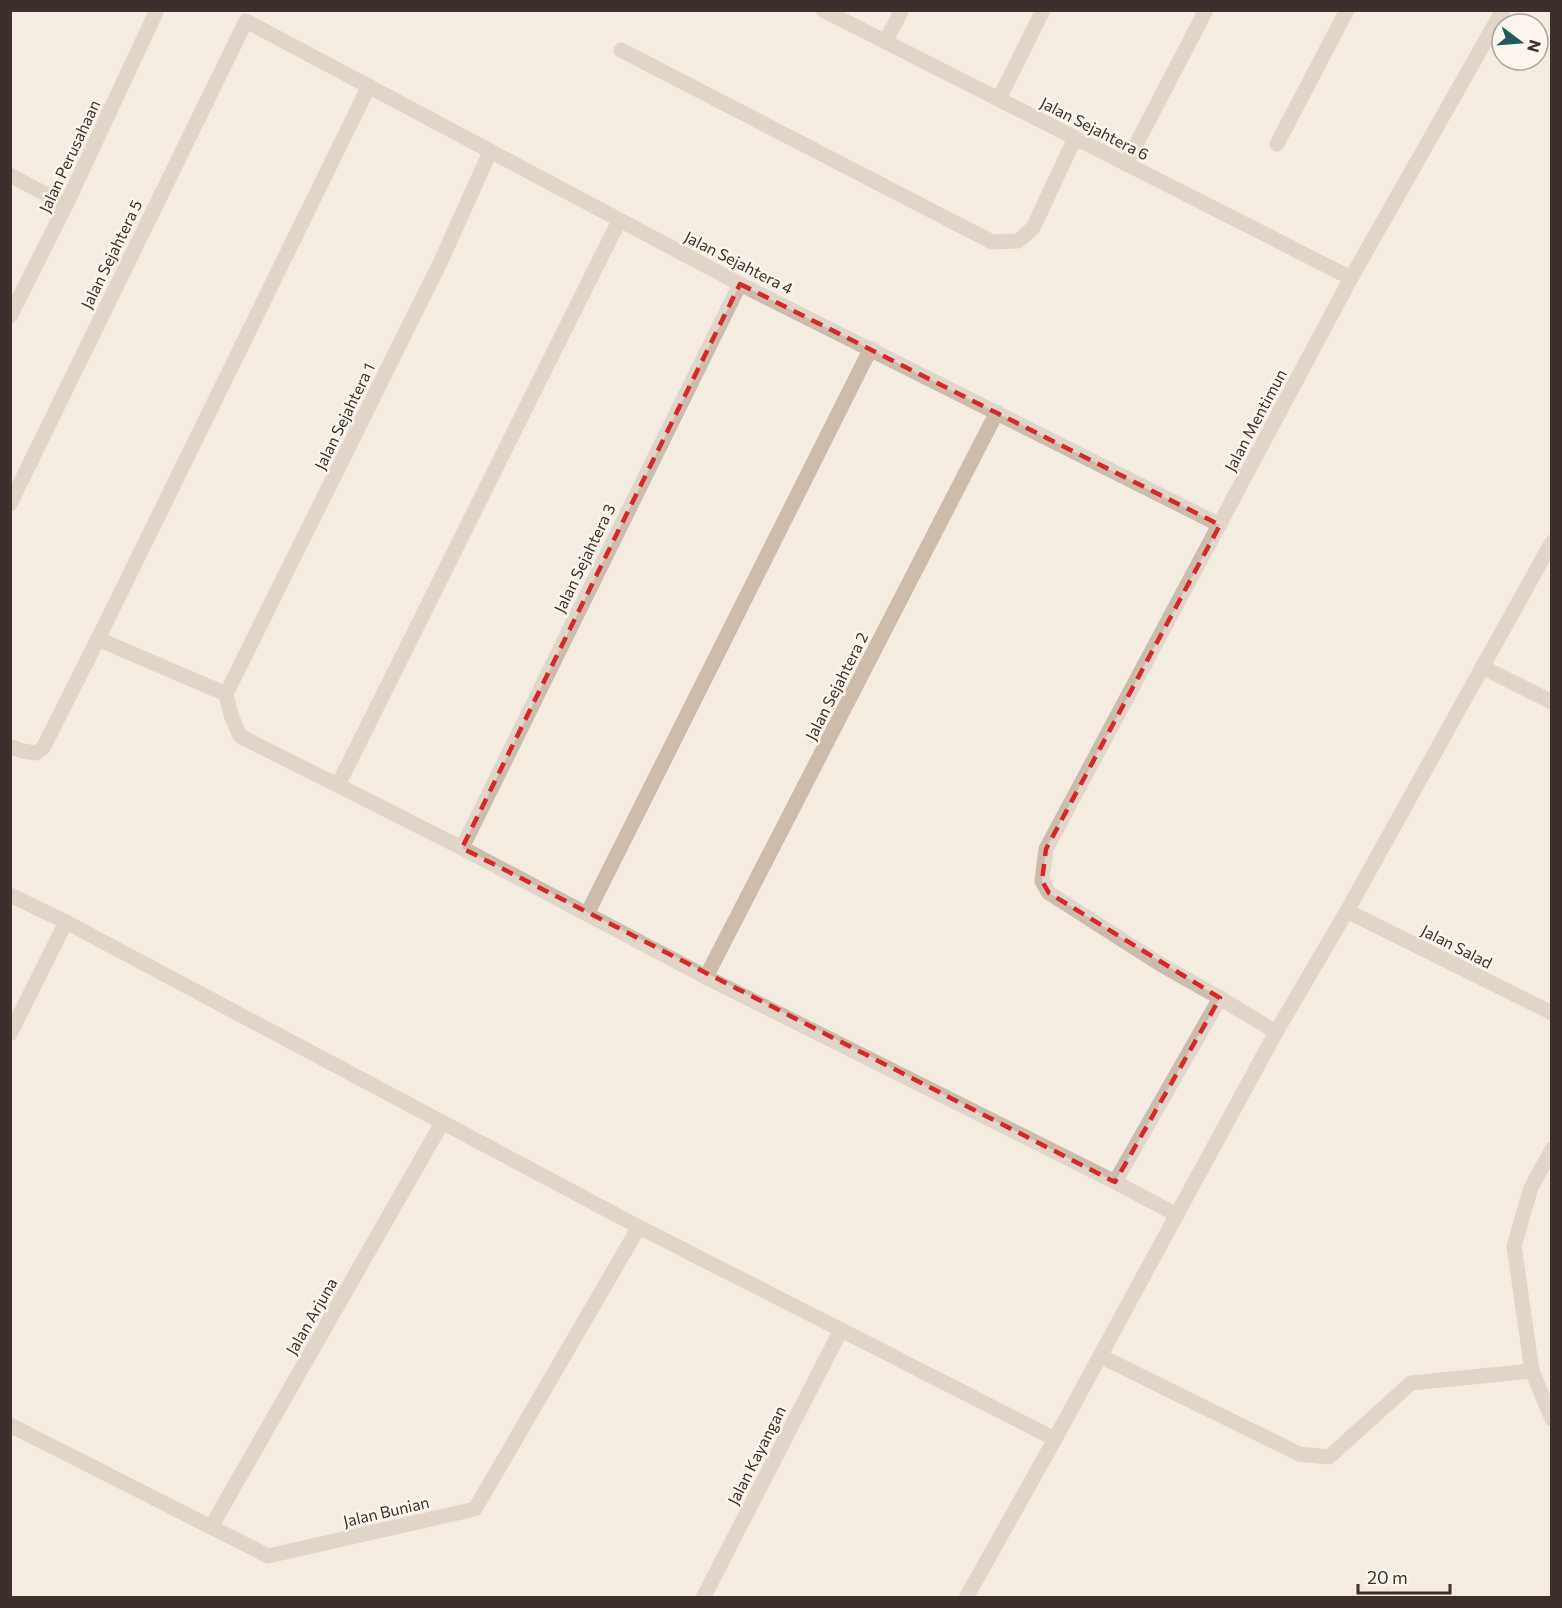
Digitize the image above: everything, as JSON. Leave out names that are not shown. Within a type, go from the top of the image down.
[{"type":"street","name":"Jalan Perusahaan","points":[[10,316],[66,205],[157,10]]},
{"type":"street","name":"Jalan Sejahtera 6","points":[[823,10],[1351,278]]},
{"type":"street","points":[[885,42],[902,10]]},
{"type":"street","points":[[999,99],[1043,10]]},
{"type":"street","points":[[1126,164],[1206,10]]},
{"type":"street","points":[[1277,144],[1347,10]]},
{"type":"street","name":"Jalan Mentimun","points":[[1220,998],[1160,964],[1049,893],[1042,881],[1046,849],[1351,278],[1503,10]]},
{"type":"street","name":"Jalan Sejahtera 4","points":[[249,16],[369,86],[740,284],[1220,525]]},
{"type":"street","name":"Jalan Sejahtera 5","points":[[10,504],[249,16]]},
{"type":"street","points":[[621,50],[992,242],[1018,241],[1033,228],[1075,138]]},
{"type":"street","points":[[10,746],[36,753],[43,748],[369,86]]},
{"type":"street","name":"Jalan Sejahtera 1","points":[[226,694],[435,274],[490,152]]},
{"type":"street","points":[[10,176],[66,205]]},
{"type":"street","points":[[338,785],[619,220]]},
{"type":"street","name":"Jalan Sejahtera 3","points":[[462,849],[740,284]]},
{"type":"street","points":[[587,914],[871,348]]},
{"type":"street","name":"Jalan Sejahtera 2","points":[[706,977],[997,412]]},
{"type":"street","points":[[966,1598],[1178,1215],[1276,1032],[1347,910],[1551,542]]},
{"type":"street","points":[[98,639],[226,694],[231,715],[240,736],[706,977],[1178,1215]]},
{"type":"street","points":[[1482,667],[1551,702]]},
{"type":"street","points":[[10,895],[66,922],[639,1227],[1055,1439]]},
{"type":"street","name":"Jalan Salad","points":[[1347,910],[1551,1013]]},
{"type":"street","points":[[10,1034],[66,922]]},
{"type":"street","points":[[1115,1182],[1220,998],[1276,1032]]},
{"type":"street","name":"Jalan Arjuna","points":[[211,1527],[442,1123]]},
{"type":"street","points":[[1551,1149],[1531,1188],[1514,1246],[1532,1371],[1551,1419]]},
{"type":"street","name":"Jalan Bunian","points":[[10,1425],[268,1556],[475,1509],[639,1227]]},
{"type":"street","name":"Jalan Kayangan","points":[[703,1598],[842,1330]]},
{"type":"street","points":[[1100,1356],[1299,1454],[1329,1456],[1411,1383],[1532,1371]]},
{"type":"highlighted area","points":[[740,284],[1220,525],[1046,849],[1042,881],[1049,893],[1220,998],[1115,1182],[462,848]]}]
